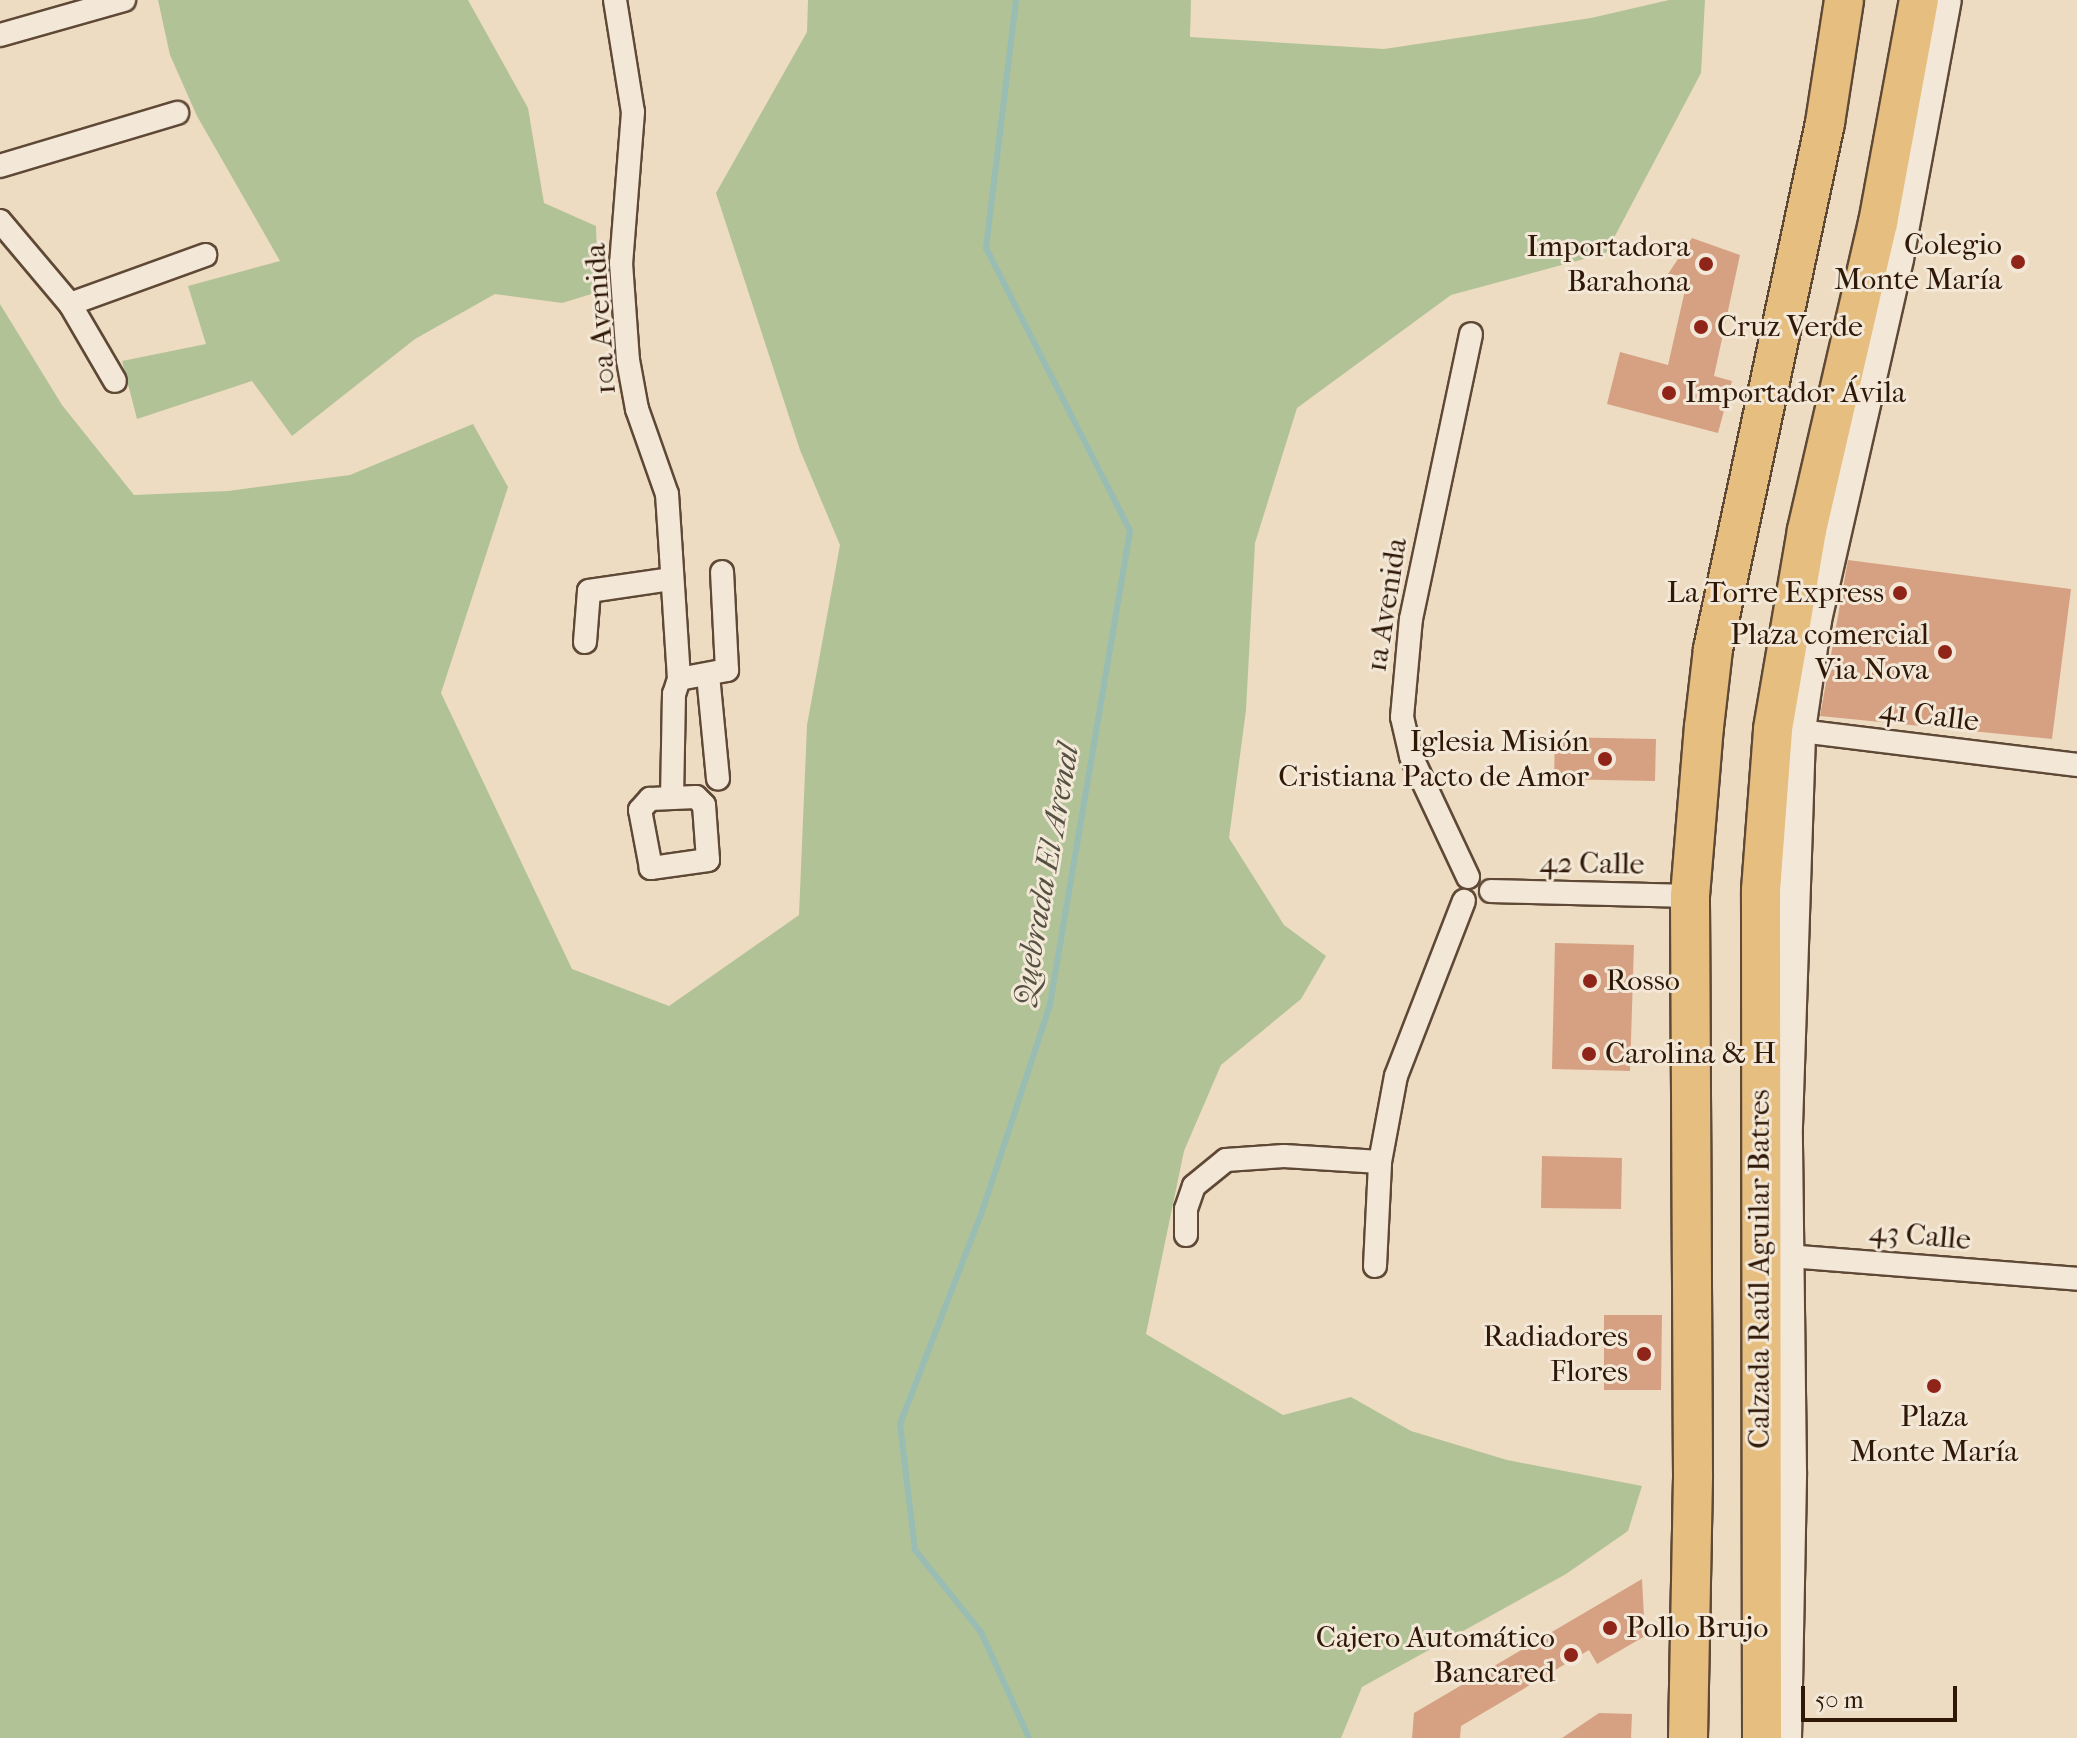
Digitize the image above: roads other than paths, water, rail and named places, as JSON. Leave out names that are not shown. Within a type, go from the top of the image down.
[{"type":"highway","points":[[1688,1738],[1693,1499],[1690,896],[1713,649],[1825,123],[1844,0]]},
{"type":"highway","name":"Calzada Raúl Aguilar Batres","points":[[1779,1733],[1773,1255],[1761,890],[1786,729],[1807,530],[1878,223],[1919,0]]},
{"type":"street","points":[[0,35],[124,0]]},
{"type":"street","name":"10a Avenida","points":[[615,0],[633,112],[621,263],[628,360],[637,409],[667,494],[670,579],[679,679],[672,798]]},
{"type":"street","points":[[1786,729],[1816,620],[1901,243],[1946,0]]},
{"type":"street","points":[[0,166],[177,113]]},
{"type":"street","points":[[0,221],[70,304],[115,381]]},
{"type":"street","points":[[70,304],[205,255]]},
{"type":"street","name":"1a Avenida","points":[[1468,877],[1411,756],[1402,717],[1411,619],[1471,334]]},
{"type":"street","points":[[679,679],[721,673],[729,662],[722,572]]},
{"type":"street","points":[[585,642],[589,591],[670,579]]},
{"type":"street","points":[[708,675],[718,779]]},
{"type":"street","name":"41 Calle","points":[[1786,729],[2077,765]]},
{"type":"street","points":[[1375,1266],[1380,1162],[1396,1076],[1464,901],[1460,891],[1468,877],[1485,878],[1491,891],[1479,906],[1464,901]]},
{"type":"street","name":"42 Calle","points":[[1491,891],[1690,896]]},
{"type":"street","points":[[1186,1235],[1186,1209],[1194,1186],[1226,1160],[1284,1156],[1380,1162]]},
{"type":"street","name":"43 Calle","points":[[1773,1255],[2077,1279]]},
{"type":"waterway","name":"Quebrada El Arenal","points":[[1016,0],[986,248],[1130,531],[1049,1008],[983,1209],[900,1424],[915,1550],[981,1632],[1029,1738]]},
{"type":"place","name":"Colegio Monte María","points":[[2018,262]]},
{"type":"place","name":"Importadora Barahona","points":[[1706,264]]},
{"type":"place","name":"Cruz Verde","points":[[1701,327]]},
{"type":"place","name":"Importador Ávila","points":[[1669,393]]},
{"type":"place","name":"La Torre Express","points":[[1900,593]]},
{"type":"place","name":"Plaza comercial Via Nova","points":[[1945,652]]},
{"type":"place","name":"Iglesia Misión Cristiana Pacto de Amor","points":[[1605,759]]},
{"type":"place","name":"Rosso","points":[[1590,981]]},
{"type":"place","name":"Carolina & H","points":[[1589,1054]]},
{"type":"place","name":"Radiadores Flores","points":[[1644,1354]]},
{"type":"place","name":"Plaza Monte María","points":[[1934,1386]]},
{"type":"place","name":"Pollo Brujo","points":[[1610,1628]]},
{"type":"place","name":"Cajero Automático Bancared","points":[[1571,1655]]}]
